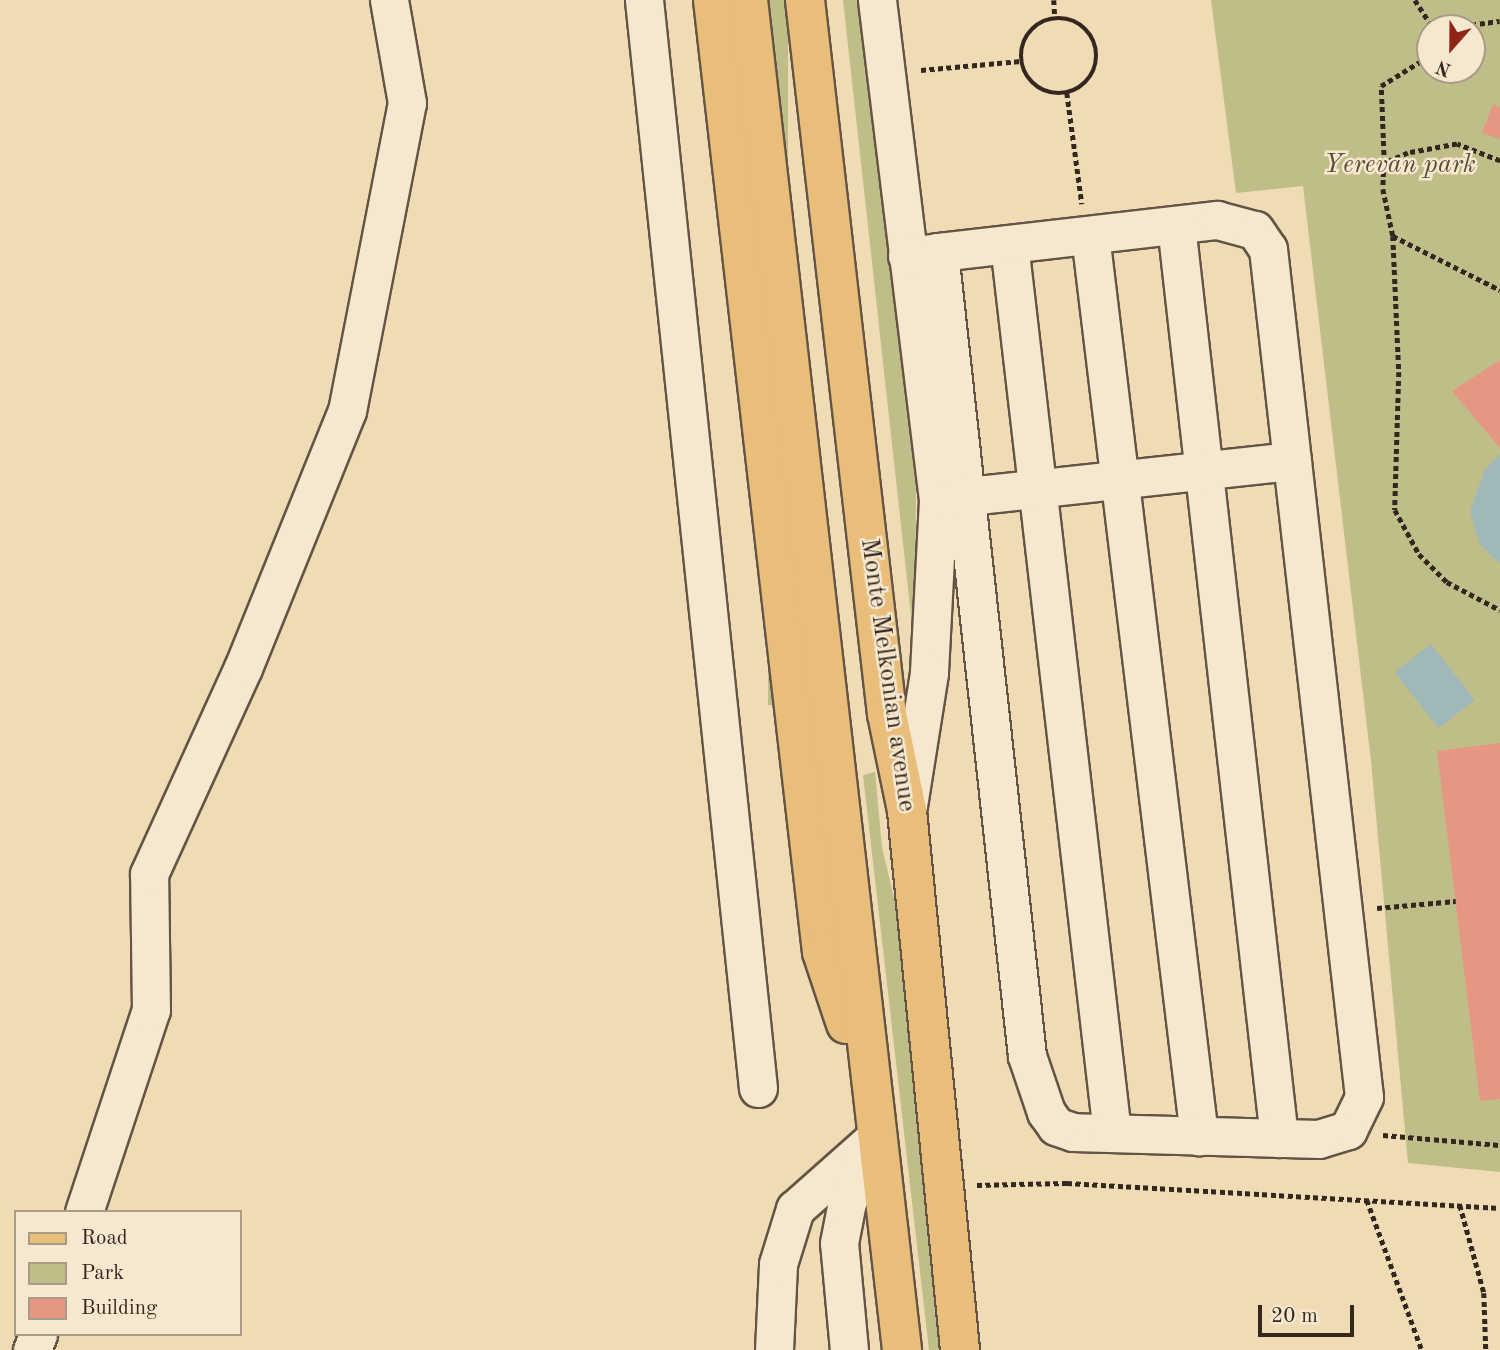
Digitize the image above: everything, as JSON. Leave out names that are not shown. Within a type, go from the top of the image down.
[{"type":"main road","points":[[713,0],[822,952],[870,1098]]},
{"type":"main road","points":[[748,0],[870,1098],[902,1350]]},
{"type":"main road","name":"Monte Melkonian avenue","points":[[805,0],[887,714],[907,811],[960,1350]]},
{"type":"main road","points":[[829,719],[887,714]]},
{"type":"lane","points":[[85,1210],[151,1010],[149,874],[243,668],[347,411],[407,103],[389,0]]},
{"type":"lane","points":[[643,0],[758,1088]]},
{"type":"lane","points":[[877,0],[884,73],[923,254],[952,498],[1027,1056],[1056,1126],[1112,1133],[1319,1139],[1348,1130],[1364,1097],[1345,910],[1268,249],[1240,222],[1176,225],[923,254]]},
{"type":"lane","points":[[1176,225],[1279,1138]]},
{"type":"lane","points":[[1090,235],[1199,1136]]},
{"type":"lane","points":[[1009,244],[1112,1133]]},
{"type":"lane","points":[[952,498],[1292,461]]},
{"type":"lane","points":[[907,811],[929,673],[952,498]]},
{"type":"lane","points":[[774,1350],[778,1264],[795,1209],[875,1138]]},
{"type":"lane","points":[[849,1350],[839,1244],[847,1202],[875,1138]]},
{"type":"path","points":[[1054,0],[1055,18]]},
{"type":"path","points":[[1055,18],[1080,24],[1096,44],[1095,69],[1067,93],[1032,84],[1021,61],[1033,27],[1055,18]]},
{"type":"path","points":[[884,73],[1021,61]]},
{"type":"path","points":[[1416,64],[1381,86],[1384,163],[1393,236],[1395,510],[1419,554],[1447,582],[1500,610]]},
{"type":"path","points":[[1067,93],[1090,235]]},
{"type":"path","points":[[1384,163],[1457,144],[1500,161]]},
{"type":"path","points":[[1393,236],[1500,290]]},
{"type":"path","points":[[1345,910],[1456,901]]},
{"type":"path","points":[[1348,1130],[1500,1146]]},
{"type":"path","points":[[961,1185],[1067,1183],[1500,1208]]},
{"type":"path","points":[[1367,1200],[1422,1350]]},
{"type":"path","points":[[1460,1205],[1484,1293],[1486,1350]]},
{"type":"green space","points":[[768,0],[788,0],[788,705],[768,705]]},
{"type":"green space","points":[[843,0],[860,0],[916,486],[915,652]]},
{"type":"green space","name":"Yerevan park","points":[[1211,0],[1500,0],[1500,1172],[1408,1163],[1371,761],[1303,186],[1236,193]]},
{"type":"green space","points":[[875,772],[882,847],[903,936],[950,1350],[929,1350],[863,775]]},
{"type":"water","points":[[1500,454],[1500,564],[1480,545],[1470,512],[1484,471]]},
{"type":"water","points":[[1431,644],[1475,700],[1438,728],[1395,672]]},
{"type":"building","points":[[1493,104],[1500,107],[1500,139],[1482,133]]},
{"type":"building","points":[[1500,360],[1500,448],[1452,391]]},
{"type":"building","points":[[1500,743],[1500,1099],[1480,1101],[1437,751]]}]
